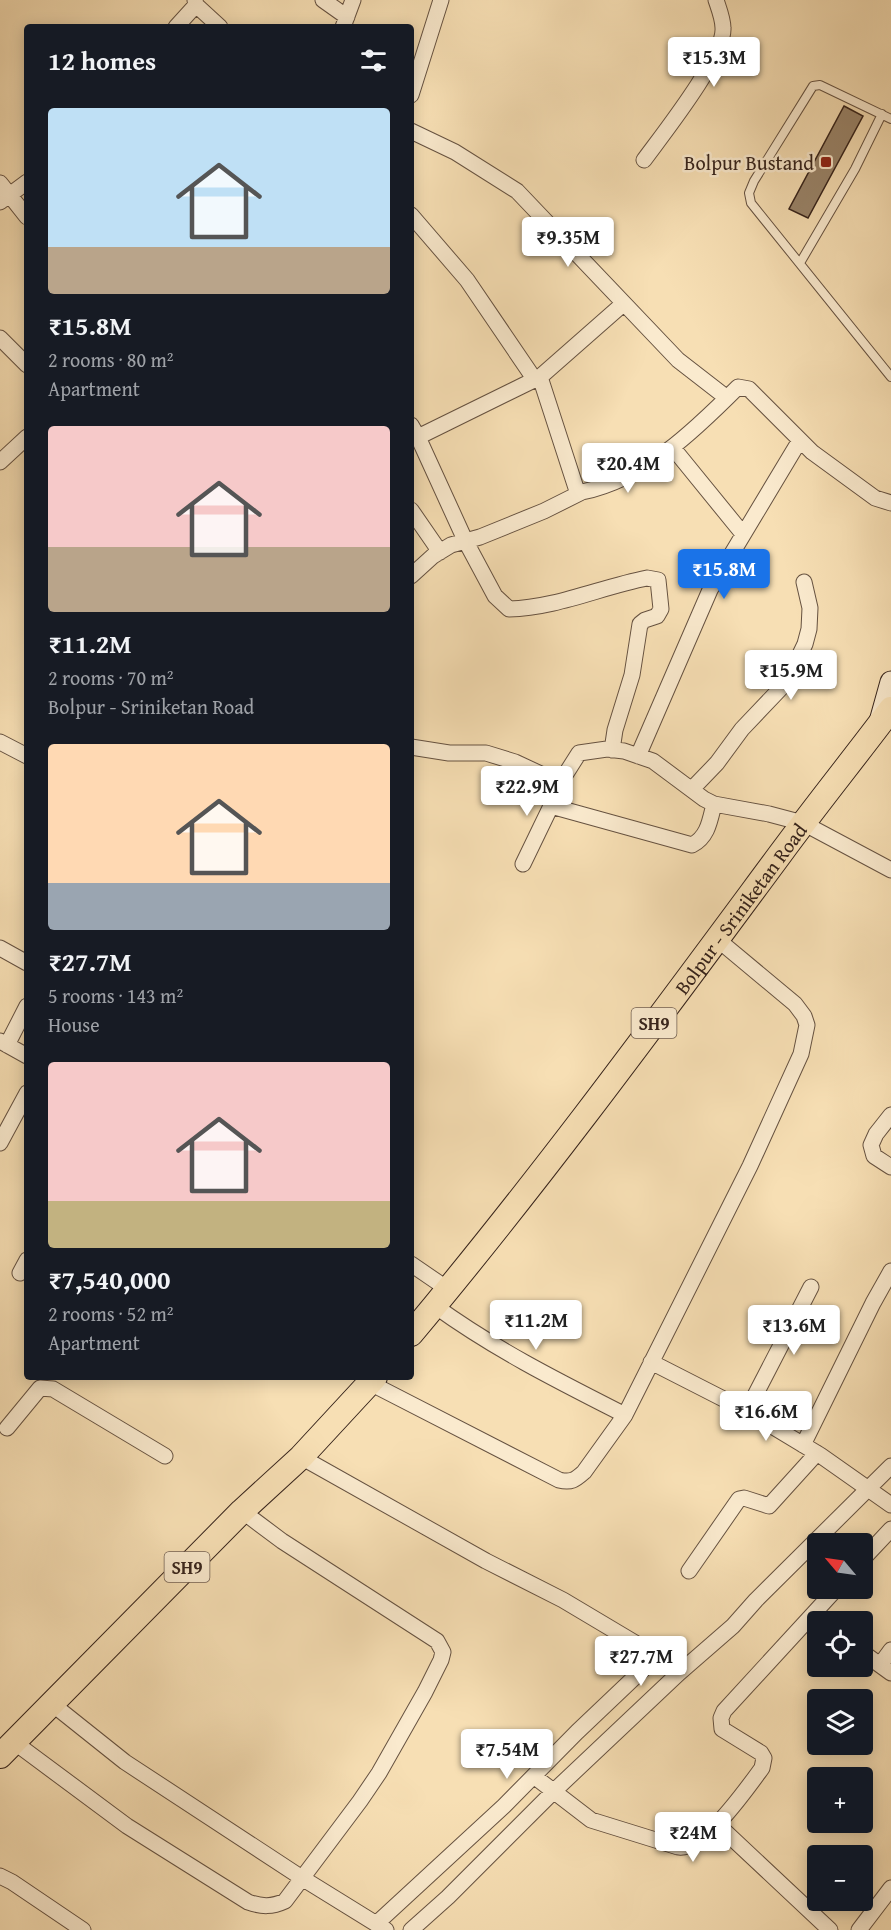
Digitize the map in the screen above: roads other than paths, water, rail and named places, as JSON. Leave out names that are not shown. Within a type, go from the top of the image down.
[{"type":"main road","name":"Bolpur - Sriniketan Road","points":[[414,1331],[442,1298],[885,717]]},
{"type":"main road","name":"SH9","points":[[7,1749],[242,1511],[301,1457],[372,1380]]},
{"type":"street","points":[[323,0],[345,22],[353,0]]},
{"type":"street","points":[[414,86],[441,0]]},
{"type":"street","points":[[644,160],[711,64],[720,45],[723,28],[716,0]]},
{"type":"street","points":[[178,24],[196,2],[217,24]]},
{"type":"street","points":[[414,132],[455,152],[517,191],[678,360],[727,398]]},
{"type":"street","points":[[24,183],[3,193],[24,214]]},
{"type":"street","points":[[414,218],[467,280],[538,378],[576,488],[582,492]]},
{"type":"street","points":[[612,750],[615,730],[632,675],[640,624],[657,616],[661,609],[658,580],[647,578],[553,603],[509,609],[495,596],[465,540],[415,431],[538,378],[623,303]]},
{"type":"street","points":[[2,342],[24,356]]},
{"type":"street","points":[[414,574],[440,552],[465,540],[480,537],[544,511],[582,492],[622,478],[673,448],[738,387],[749,389],[812,452],[875,498],[891,503]]},
{"type":"street","points":[[0,462],[24,440]]},
{"type":"street","points":[[638,756],[710,590],[800,440]]},
{"type":"street","points":[[673,448],[743,534]]},
{"type":"street","points":[[414,514],[440,552]]},
{"type":"street","points":[[692,789],[717,763],[742,729],[781,688],[793,669],[805,644],[809,629],[810,608],[804,582]]},
{"type":"street","points":[[885,717],[891,682]]},
{"type":"street","points":[[0,742],[24,754]]},
{"type":"street","points":[[414,747],[449,753],[486,753],[514,762],[560,783]]},
{"type":"street","points":[[523,864],[560,783],[579,753],[590,750],[612,750],[653,761],[714,804],[803,823],[891,870]]},
{"type":"street","points":[[551,806],[692,845],[700,841],[705,834],[714,804]]},
{"type":"street","points":[[372,1380],[559,1480],[569,1482],[576,1480],[584,1472],[625,1415],[750,1166],[801,1054],[806,1035],[807,1025],[804,1016],[795,1004],[717,939]]},
{"type":"street","points":[[0,948],[24,961]]},
{"type":"street","points":[[24,1011],[3,1043],[24,1054]]},
{"type":"street","points":[[0,1143],[24,1099]]},
{"type":"street","points":[[891,1115],[876,1134],[871,1145],[874,1156],[891,1167]]},
{"type":"street","points":[[414,1267],[477,1336],[536,1370],[625,1415]]},
{"type":"street","points":[[803,1445],[891,1271]]},
{"type":"street","points":[[747,1411],[811,1287]]},
{"type":"street","points":[[651,1362],[747,1411],[817,1453],[891,1505]]},
{"type":"street","points":[[2,1430],[40,1388],[53,1389],[165,1456]]},
{"type":"street","points":[[689,1571],[739,1499],[744,1498],[769,1506],[817,1453]]},
{"type":"street","points":[[301,1457],[486,1561],[563,1600],[668,1664]]},
{"type":"street","points":[[411,1930],[448,1897],[544,1785],[577,1732],[668,1664],[733,1626],[756,1600],[891,1466]]},
{"type":"street","points":[[7,1749],[248,1902],[260,1907],[275,1906],[285,1901],[379,1773],[425,1692],[443,1653],[437,1641],[282,1541],[242,1511]]},
{"type":"street","points":[[873,1548],[891,1529]]},
{"type":"street","points":[[544,1785],[591,1820],[678,1847],[689,1847],[717,1824],[736,1804],[764,1762],[761,1754],[722,1729],[721,1718],[724,1711],[807,1629]]},
{"type":"street","points":[[885,1669],[891,1650]]},
{"type":"street","points":[[51,1703],[125,1762],[302,1878],[382,1927],[544,1785],[668,1664]]},
{"type":"street","points":[[717,1824],[830,1930]]},
{"type":"street","points":[[0,1876],[83,1930]]},
{"type":"street","points":[[860,1930],[891,1888]]},
{"type":"lane","points":[[891,119],[820,85],[813,86],[749,193],[751,202],[891,377]]},
{"type":"lane","points":[[800,262],[855,169],[882,114]]},
{"type":"place","name":"Bolpur Bustand","points":[[826,162]]}]
